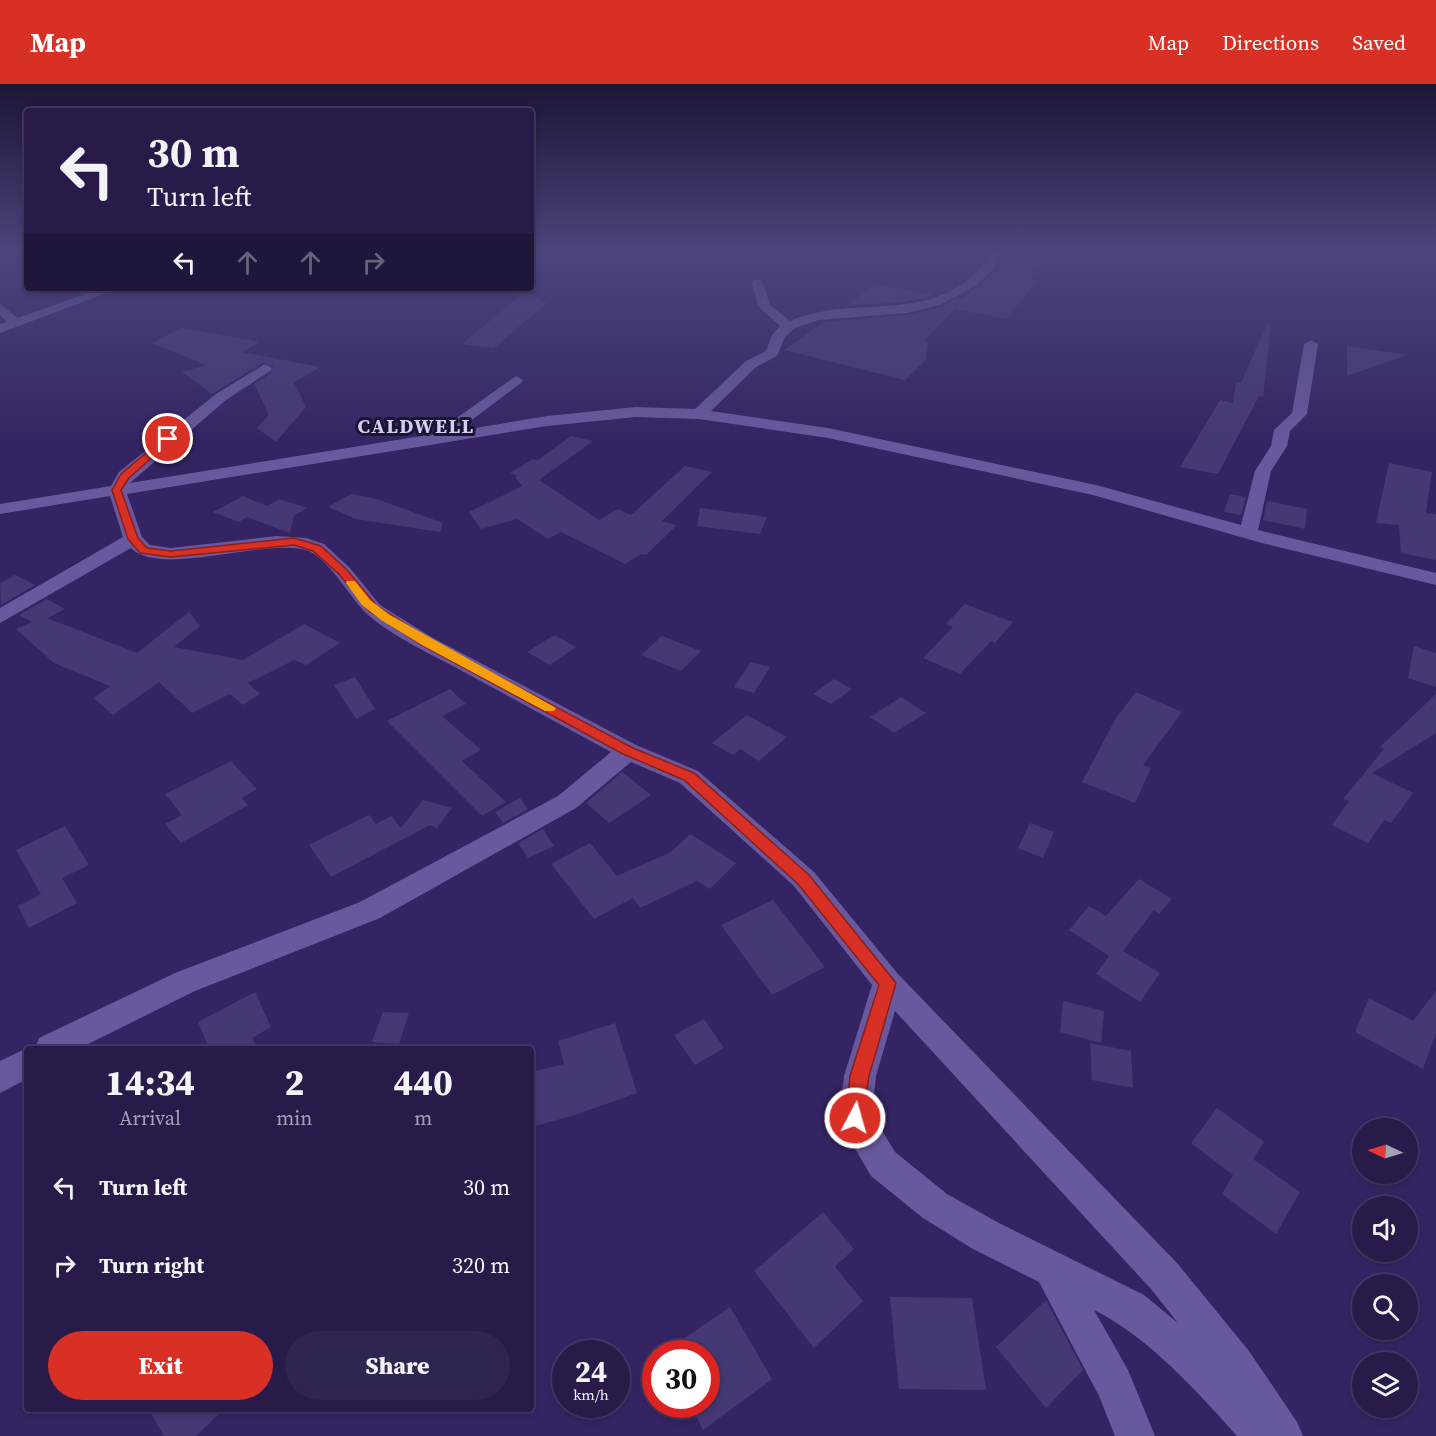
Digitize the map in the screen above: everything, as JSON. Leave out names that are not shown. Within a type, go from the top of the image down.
[{"type":"street","points":[[9,316],[16,323]]},
{"type":"street","points":[[0,329],[35,316]]},
{"type":"street","points":[[776,316],[789,327]]},
{"type":"street","points":[[699,414],[732,385],[751,363],[772,353],[779,335],[789,327],[821,316]]},
{"type":"street","points":[[1248,533],[1263,471],[1279,446],[1282,430],[1299,414],[1311,344]]},
{"type":"street","points":[[265,368],[221,397],[125,476],[117,490],[133,539],[144,550],[159,554],[277,542],[306,544],[317,549],[343,572],[366,602],[386,618],[426,643],[628,751],[689,777],[741,820],[804,879],[888,983],[1164,1276],[1234,1365],[1282,1436]]},
{"type":"street","points":[[432,440],[454,427],[516,380]]},
{"type":"street","points":[[0,509],[603,414],[699,414],[828,433],[1096,490],[1248,533],[1436,579]]},
{"type":"street","points":[[0,617],[133,539]]},
{"type":"street","points":[[54,1046],[185,982],[370,910],[567,802],[628,751]]},
{"type":"street","points":[[888,983],[860,1076],[855,1118],[883,1164],[935,1206],[1053,1271],[1131,1308],[1213,1379],[1264,1436]]},
{"type":"street","points":[[0,1078],[24,1064]]},
{"type":"street","points":[[1053,1271],[1114,1384],[1135,1436]]},
{"type":"building","points":[[495,316],[532,316],[494,348],[462,344]]},
{"type":"building","points":[[894,316],[948,316],[924,341],[928,342],[926,360],[905,380],[784,350],[824,322]]},
{"type":"building","points":[[992,316],[1009,316],[1007,319]]},
{"type":"building","points":[[1267,324],[1271,325],[1263,397],[1259,396],[1218,474],[1180,467],[1220,400],[1233,403],[1236,382],[1241,383]]},
{"type":"building","points":[[181,328],[260,342],[242,352],[320,367],[294,383],[306,407],[276,442],[257,428],[269,415],[254,384],[271,373],[273,366],[264,362],[212,394],[182,372],[206,365],[152,343]]},
{"type":"building","points":[[1347,346],[1407,355],[1347,376]]},
{"type":"building","points":[[571,436],[593,441],[539,480],[599,520],[618,509],[631,515],[685,466],[712,472],[662,521],[677,525],[646,555],[641,554],[625,564],[561,532],[548,539],[517,519],[481,529],[469,512],[522,486],[515,477],[518,476],[510,473],[533,459],[538,460]]},
{"type":"building","points":[[1389,463],[1432,472],[1426,513],[1436,514],[1436,560],[1401,553],[1399,525],[1376,523]]},
{"type":"building","points":[[351,494],[377,499],[443,523],[440,532],[356,519],[328,507]]},
{"type":"building","points":[[1230,494],[1246,497],[1241,515],[1224,512]]},
{"type":"building","points":[[243,496],[267,506],[279,499],[307,508],[294,516],[290,533],[247,517],[239,522],[213,512]]},
{"type":"building","points":[[1267,501],[1307,509],[1305,529],[1263,520]]},
{"type":"building","points":[[700,508],[767,517],[760,534],[697,526]]},
{"type":"building","points":[[15,575],[35,585],[1,605],[0,583]]},
{"type":"building","points":[[47,599],[65,609],[47,618],[137,653],[189,612],[200,626],[174,647],[243,660],[304,624],[340,643],[306,665],[294,660],[248,683],[260,694],[243,705],[230,694],[192,713],[159,682],[113,715],[94,698],[110,686],[54,663],[16,629],[32,622],[19,615]]},
{"type":"building","points":[[965,604],[1013,622],[995,643],[991,641],[960,674],[923,658],[953,627],[946,624]]},
{"type":"building","points":[[554,635],[576,647],[550,665],[527,652]]},
{"type":"building","points":[[662,636],[701,651],[681,671],[641,655]]},
{"type":"building","points":[[1414,646],[1436,653],[1436,687],[1408,678]]},
{"type":"building","points":[[751,662],[770,667],[754,693],[734,687]]},
{"type":"building","points":[[355,677],[375,709],[356,719],[334,685]]},
{"type":"building","points":[[834,679],[852,689],[831,704],[813,694]]},
{"type":"building","points":[[450,689],[466,704],[442,716],[481,750],[462,761],[506,802],[482,816],[387,721]]},
{"type":"building","points":[[1136,692],[1182,712],[1143,765],[1151,768],[1135,803],[1082,782],[1116,718]]},
{"type":"building","points":[[1436,694],[1436,733],[1372,773],[1413,793],[1391,823],[1384,820],[1368,843],[1332,825],[1349,801],[1343,799],[1384,749],[1380,747]]},
{"type":"building","points":[[901,697],[926,713],[894,733],[870,717]]},
{"type":"building","points":[[747,715],[787,737],[759,761],[740,749],[733,755],[712,743]]},
{"type":"building","points":[[231,761],[257,789],[242,798],[248,805],[181,843],[165,824],[182,815],[165,794]]},
{"type":"building","points":[[622,772],[651,795],[609,823],[586,803]]},
{"type":"building","points":[[520,798],[528,809],[503,823],[495,812]]},
{"type":"building","points":[[423,800],[452,808],[437,828],[430,825],[331,877],[309,845],[369,815],[376,824],[391,816],[401,828]]},
{"type":"building","points":[[1030,823],[1054,832],[1043,858],[1018,848]]},
{"type":"building","points":[[65,826],[89,865],[62,878],[77,903],[29,928],[18,906],[41,894],[16,850]]},
{"type":"building","points":[[543,829],[554,846],[528,858],[518,843]]},
{"type":"building","points":[[690,834],[736,863],[710,889],[697,881],[640,908],[633,898],[594,919],[551,864],[590,843],[617,876],[671,852]]},
{"type":"building","points":[[1139,879],[1172,899],[1159,914],[1154,910],[1123,951],[1160,973],[1140,1002],[1096,974],[1109,956],[1069,930],[1089,906],[1106,916]]},
{"type":"building","points":[[773,900],[825,967],[772,995],[721,925]]},
{"type":"building","points":[[1436,991],[1436,1033],[1423,1069],[1355,1032],[1369,998],[1413,1021]]},
{"type":"building","points":[[255,992],[271,1027],[252,1038],[256,1046],[208,1046],[198,1022]]},
{"type":"building","points":[[1063,1001],[1104,1011],[1101,1043],[1060,1032]]},
{"type":"building","points":[[383,1012],[409,1013],[399,1044],[372,1042]]},
{"type":"building","points":[[704,1019],[724,1048],[695,1065],[674,1035]]},
{"type":"building","points":[[615,1023],[637,1093],[572,1116],[534,1126],[534,1071],[564,1064],[558,1041]]},
{"type":"building","points":[[1090,1043],[1131,1051],[1133,1088],[1092,1080]]},
{"type":"building","points":[[1217,1108],[1264,1142],[1253,1159],[1300,1192],[1276,1234],[1222,1194],[1233,1175],[1191,1143]]},
{"type":"building","points":[[823,1212],[854,1249],[835,1267],[863,1301],[814,1348],[754,1271]]},
{"type":"building","points":[[890,1297],[972,1298],[986,1390],[899,1389]]},
{"type":"building","points":[[1046,1300],[1083,1370],[1046,1408],[996,1347]]},
{"type":"building","points":[[730,1307],[772,1379],[720,1417],[720,1340],[682,1340]]},
{"type":"building","points":[[150,1412],[221,1412],[196,1436],[164,1436]]},
{"type":"building","points":[[697,1418],[719,1418],[703,1430]]},
{"type":"slow traffic","points":[[351,583],[373,609],[386,618],[426,643],[550,708]]},
{"type":"district","name":"CALDWELL","points":[[416,426]]},
{"type":"route","points":[[168,439],[125,476],[117,490],[133,539],[144,550],[151,553],[171,554],[294,541],[317,549],[343,572],[373,609],[426,643],[628,751],[689,777],[741,820],[804,879],[888,983],[872,1028],[860,1076],[855,1118]]}]
